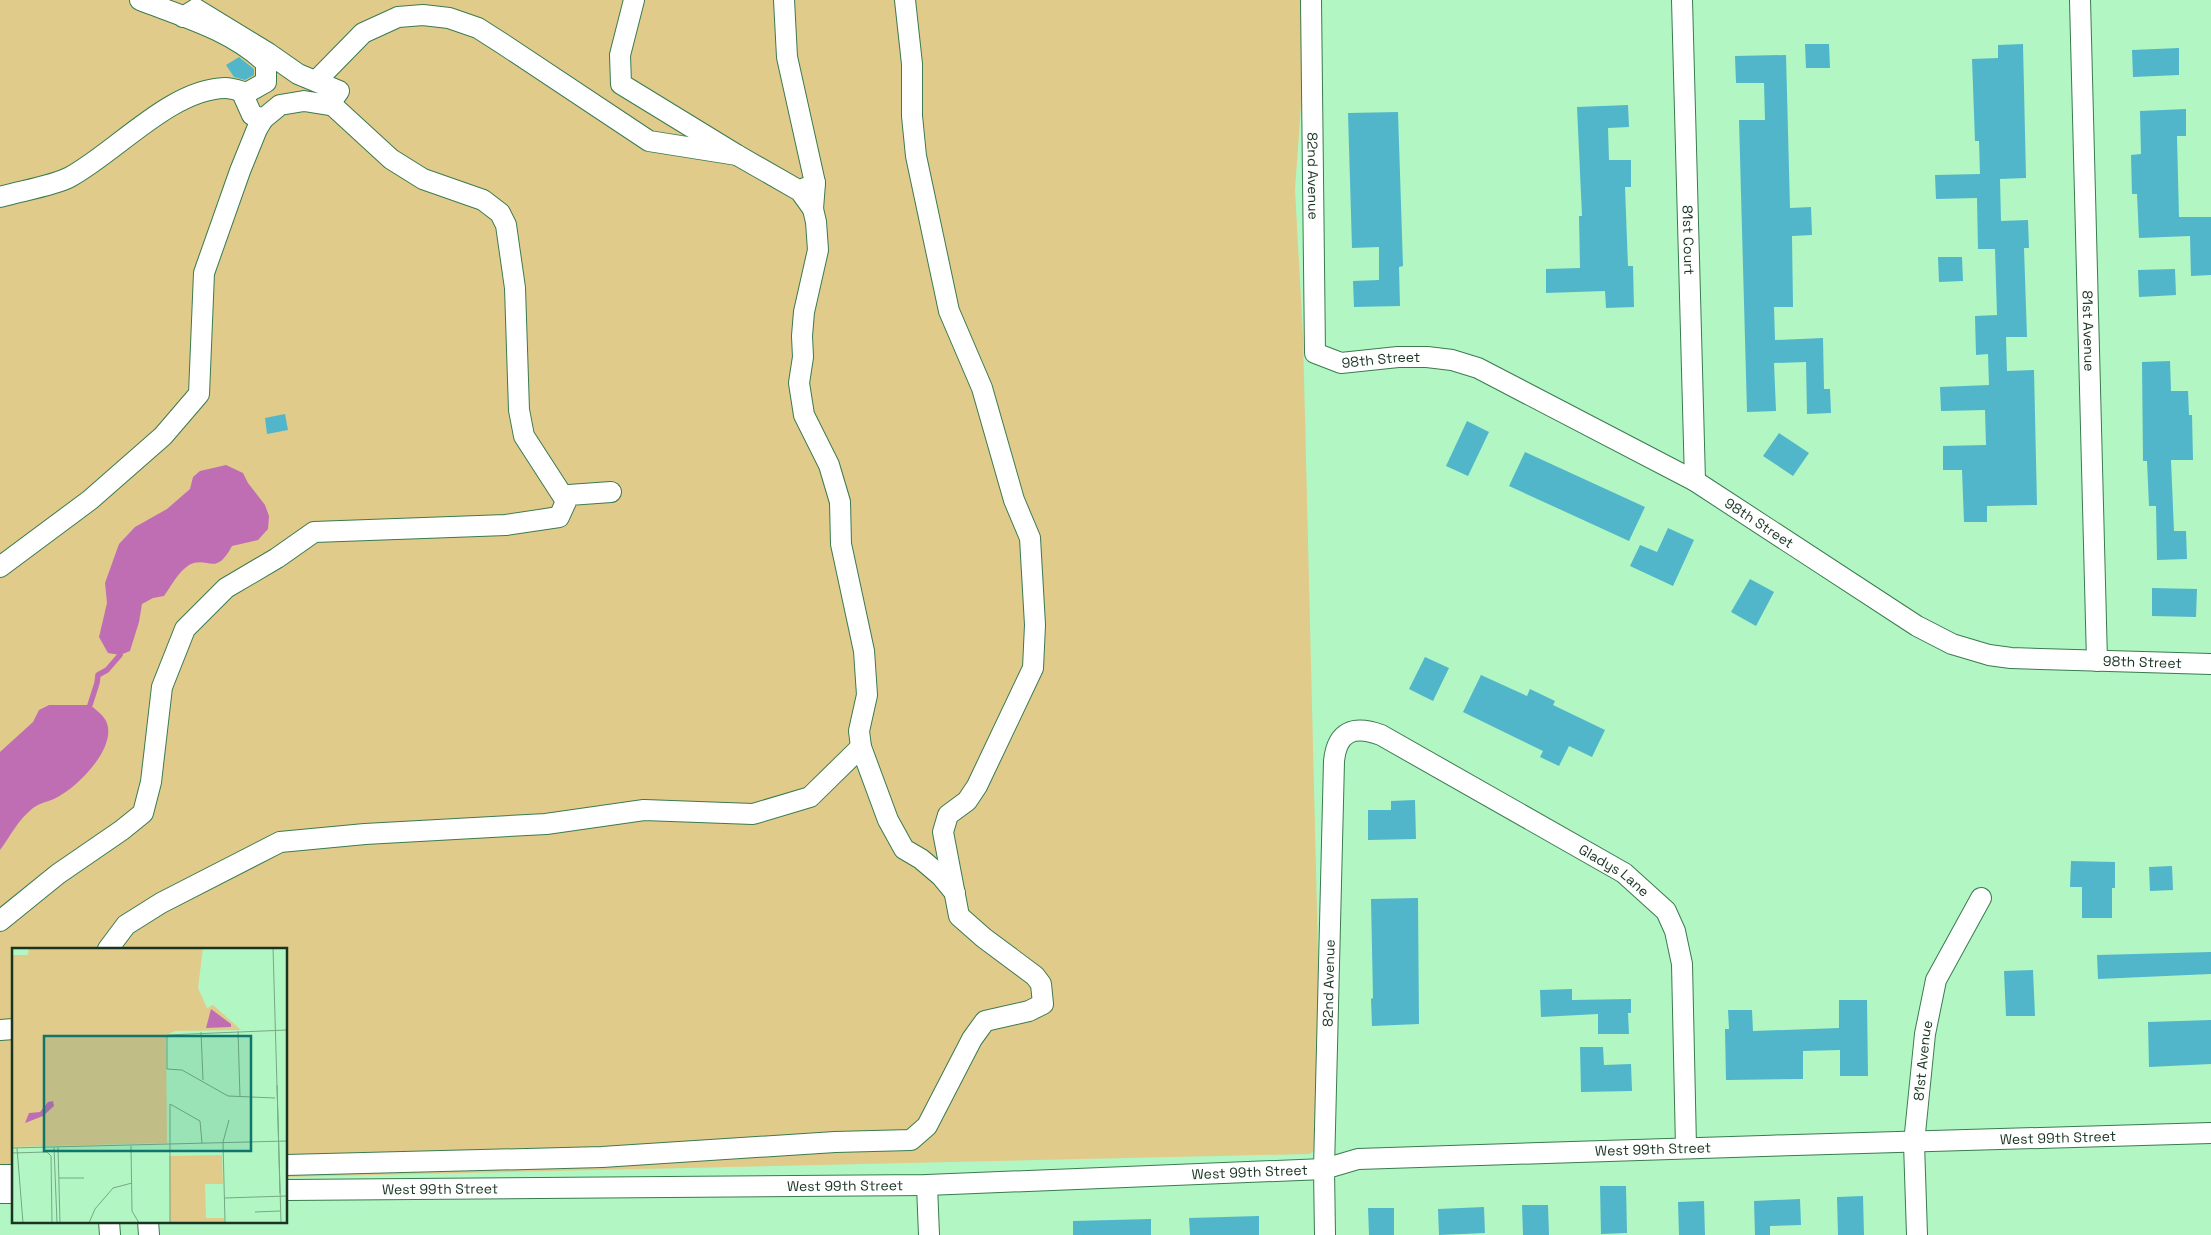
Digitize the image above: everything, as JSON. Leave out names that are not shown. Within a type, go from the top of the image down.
[{"type":"street","points":[[0,567],[90,500],[163,436],[199,394],[204,273],[257,129],[263,119],[280,105],[304,101],[329,105],[338,91],[298,74],[268,53],[194,9],[140,0]]},
{"type":"street","points":[[634,0],[620,55],[621,84],[737,155],[808,187]]},
{"type":"street","points":[[784,0],[787,57],[808,187],[816,222],[818,250],[804,312],[802,336],[804,357],[799,383],[804,415],[829,465],[840,502],[841,544],[864,651],[867,695],[860,726],[843,765]]},
{"type":"street","points":[[288,1165],[602,1157],[835,1142],[911,1140],[928,1126],[972,1039],[985,1021],[1029,1011],[1043,1004],[1041,984],[1035,976],[1017,964],[959,916],[943,832],[948,815],[967,801],[977,786],[1033,668],[1034,583],[1030,538],[1014,500],[982,388],[949,311],[916,156],[912,116],[912,64],[906,0]]},
{"type":"street","name":"82nd Avenue","points":[[1311,0],[1315,353]]},
{"type":"street","name":"81st Court","points":[[1682,0],[1695,481]]},
{"type":"street","name":"81st Avenue","points":[[2080,0],[2097,661]]},
{"type":"street","points":[[194,9],[250,48],[266,64],[266,82],[244,95],[252,115],[263,119]]},
{"type":"street","points":[[316,81],[362,33],[398,17],[422,15],[449,18],[478,28],[649,141],[737,155]]},
{"type":"street","points":[[0,197],[68,178],[91,164],[172,105],[203,92],[226,88],[247,93]]},
{"type":"street","points":[[330,103],[391,159],[423,179],[483,200],[500,213],[506,225],[515,288],[519,410],[524,436],[544,470],[566,501]]},
{"type":"street","name":"98th Street","points":[[1315,353],[1342,363],[1398,357],[1427,357],[1452,360],[1478,368],[1695,481],[1917,626],[1952,644],[1972,651],[1996,656],[2211,664]]},
{"type":"street","points":[[0,921],[58,874],[122,830],[142,813],[151,782],[162,687],[185,629],[226,588],[277,558],[314,532],[506,525],[559,517],[568,495],[611,492]]},
{"type":"street","points":[[860,726],[861,747],[888,820],[904,849],[921,859],[941,876],[956,894]]},
{"type":"street","name":"Gladys Lane","points":[[1347,733],[1359,730],[1370,731],[1390,740],[1624,873],[1666,911],[1675,930],[1682,964],[1686,1147]]},
{"type":"street","name":"82nd Avenue","points":[[1325,1235],[1324,1168],[1334,762],[1340,740],[1347,733]]},
{"type":"street","points":[[109,948],[126,925],[161,903],[280,842],[365,834],[546,824],[644,810],[752,814],[810,798],[861,747]]},
{"type":"street","name":"81st Avenue","points":[[1917,1235],[1914,1143],[1926,1034],[1936,980],[1981,898]]},
{"type":"street","name":"West 99th Street","points":[[288,1190],[928,1185],[1324,1168],[1358,1159],[1686,1147],[1914,1143],[2211,1133]]},
{"type":"street","points":[[928,1185],[929,1235]]},
{"type":"street","points":[[109,1222],[110,1235]]},
{"type":"street","points":[[148,1222],[149,1235]]},
{"type":"shaded area","points":[[0,0],[1303,0],[1303,76],[1295,190],[1303,335],[1322,1117],[1317,1148],[1310,1154],[288,1177],[288,948],[12,948],[12,1183],[0,1183]]},
{"type":"shaded area","points":[[226,465],[243,473],[248,483],[265,505],[269,516],[268,529],[258,540],[232,546],[221,561],[211,564],[201,562],[185,568],[164,596],[153,598],[142,604],[139,622],[130,651],[120,655],[108,653],[99,637],[107,603],[105,583],[119,544],[135,527],[167,509],[190,489],[193,477],[200,471]]},
{"type":"shaded area","points":[[49,705],[90,705],[106,721],[108,731],[107,742],[87,773],[69,790],[54,799],[40,804],[27,813],[0,850],[0,752],[33,722],[39,710]]},
{"type":"building","points":[[1805,44],[1829,44],[1830,68],[1806,68]]},
{"type":"building","points":[[2023,44],[2026,178],[2000,179],[2001,221],[2028,220],[2029,248],[2024,248],[2027,337],[2006,337],[2007,371],[2034,370],[2037,505],[1987,506],[1987,522],[1964,522],[1962,470],[1943,470],[1943,446],[1986,445],[1985,410],[1941,411],[1940,387],[1989,385],[1988,354],[1976,355],[1975,316],[1997,315],[1995,249],[1978,249],[1977,198],[1936,199],[1935,175],[1980,174],[1979,141],[1975,141],[1972,59],[1998,58],[1998,45]]},
{"type":"building","points":[[2179,48],[2179,75],[2133,77],[2132,50]]},
{"type":"building","points":[[1786,55],[1790,208],[1811,207],[1812,235],[1792,236],[1793,307],[1774,307],[1775,340],[1823,338],[1824,389],[1830,389],[1831,413],[1807,414],[1806,362],[1774,363],[1776,411],[1747,412],[1739,120],[1765,120],[1764,83],[1736,83],[1735,56]]},
{"type":"building","points":[[239,57],[254,69],[254,75],[245,80],[234,77],[226,65]]},
{"type":"building","points":[[1628,105],[1629,127],[1608,128],[1609,160],[1631,160],[1631,187],[1625,187],[1628,266],[1633,266],[1634,307],[1606,308],[1605,291],[1546,293],[1546,269],[1580,268],[1579,216],[1582,216],[1577,107]]},
{"type":"building","points":[[2186,109],[2186,136],[2177,136],[2179,217],[2211,217],[2211,275],[2191,276],[2190,236],[2139,238],[2137,194],[2132,194],[2131,155],[2141,154],[2140,111]]},
{"type":"building","points":[[1398,112],[1403,266],[1399,267],[1400,306],[1354,307],[1353,281],[1379,280],[1379,247],[1352,248],[1348,113]]},
{"type":"building","points":[[1938,257],[1962,257],[1963,281],[1939,282]]},
{"type":"building","points":[[2175,269],[2176,295],[2139,297],[2138,270]]},
{"type":"building","points":[[2170,361],[2171,391],[2188,391],[2189,415],[2192,415],[2193,460],[2171,460],[2174,531],[2186,531],[2187,559],[2157,560],[2156,506],[2149,506],[2147,461],[2143,461],[2142,362]]},
{"type":"building","points":[[285,414],[288,430],[267,434],[265,418]]},
{"type":"building","points":[[1467,421],[1489,432],[1468,476],[1446,466]]},
{"type":"building","points":[[1779,433],[1809,453],[1793,476],[1763,456]]},
{"type":"building","points":[[1525,452],[1645,507],[1629,541],[1509,486]]},
{"type":"building","points":[[1668,528],[1694,540],[1673,586],[1630,566],[1640,545],[1657,552]]},
{"type":"building","points":[[1750,579],[1774,592],[1756,626],[1731,612]]},
{"type":"building","points":[[2152,588],[2197,589],[2196,617],[2152,616]]},
{"type":"building","points":[[1425,657],[1449,668],[1433,701],[1409,689]]},
{"type":"building","points":[[1481,675],[1527,696],[1530,689],[1555,701],[1553,705],[1605,730],[1592,757],[1569,746],[1559,766],[1540,757],[1543,751],[1463,712]]},
{"type":"building","points":[[1415,800],[1416,839],[1368,840],[1368,810],[1391,810],[1391,801]]},
{"type":"building","points":[[2071,861],[2115,862],[2115,888],[2112,888],[2112,918],[2082,918],[2082,887],[2070,887]]},
{"type":"building","points":[[2172,866],[2173,890],[2150,891],[2149,867]]},
{"type":"building","points":[[1418,898],[1419,1024],[1372,1026],[1371,899]]},
{"type":"building","points":[[2211,952],[2211,974],[2098,979],[2097,955]]},
{"type":"building","points":[[2033,970],[2035,1016],[2006,1016],[2004,971]]},
{"type":"building","points":[[1572,989],[1572,1000],[1631,999],[1631,1013],[1628,1013],[1629,1034],[1598,1034],[1598,1014],[1541,1017],[1540,990]]},
{"type":"building","points":[[1839,1000],[1867,1000],[1868,1076],[1840,1076],[1840,1050],[1803,1051],[1803,1079],[1726,1080],[1725,1029],[1729,1029],[1728,1010],[1752,1010],[1753,1031],[1839,1028]]},
{"type":"building","points":[[2211,1020],[2211,1064],[2149,1067],[2148,1022]]},
{"type":"building","points":[[1580,1047],[1603,1047],[1604,1065],[1631,1064],[1632,1091],[1581,1092]]},
{"type":"building","points":[[1600,1186],[1626,1186],[1627,1233],[1601,1234]]},
{"type":"building","points":[[1863,1196],[1864,1235],[1838,1235],[1837,1197]]},
{"type":"building","points":[[1800,1199],[1801,1225],[1770,1226],[1770,1235],[1755,1235],[1754,1201]]},
{"type":"building","points":[[1704,1201],[1705,1235],[1679,1235],[1678,1202]]},
{"type":"building","points":[[1522,1205],[1548,1205],[1549,1235],[1523,1235]]},
{"type":"building","points":[[1484,1207],[1485,1233],[1439,1235],[1438,1209]]},
{"type":"building","points":[[1368,1208],[1394,1208],[1394,1235],[1369,1235]]},
{"type":"building","points":[[1259,1216],[1259,1235],[1190,1235],[1189,1218]]},
{"type":"building","points":[[1151,1219],[1151,1235],[1073,1235],[1073,1221]]},
{"type":"waterway","points":[[90,705],[98,675],[107,670],[120,655]]}]
